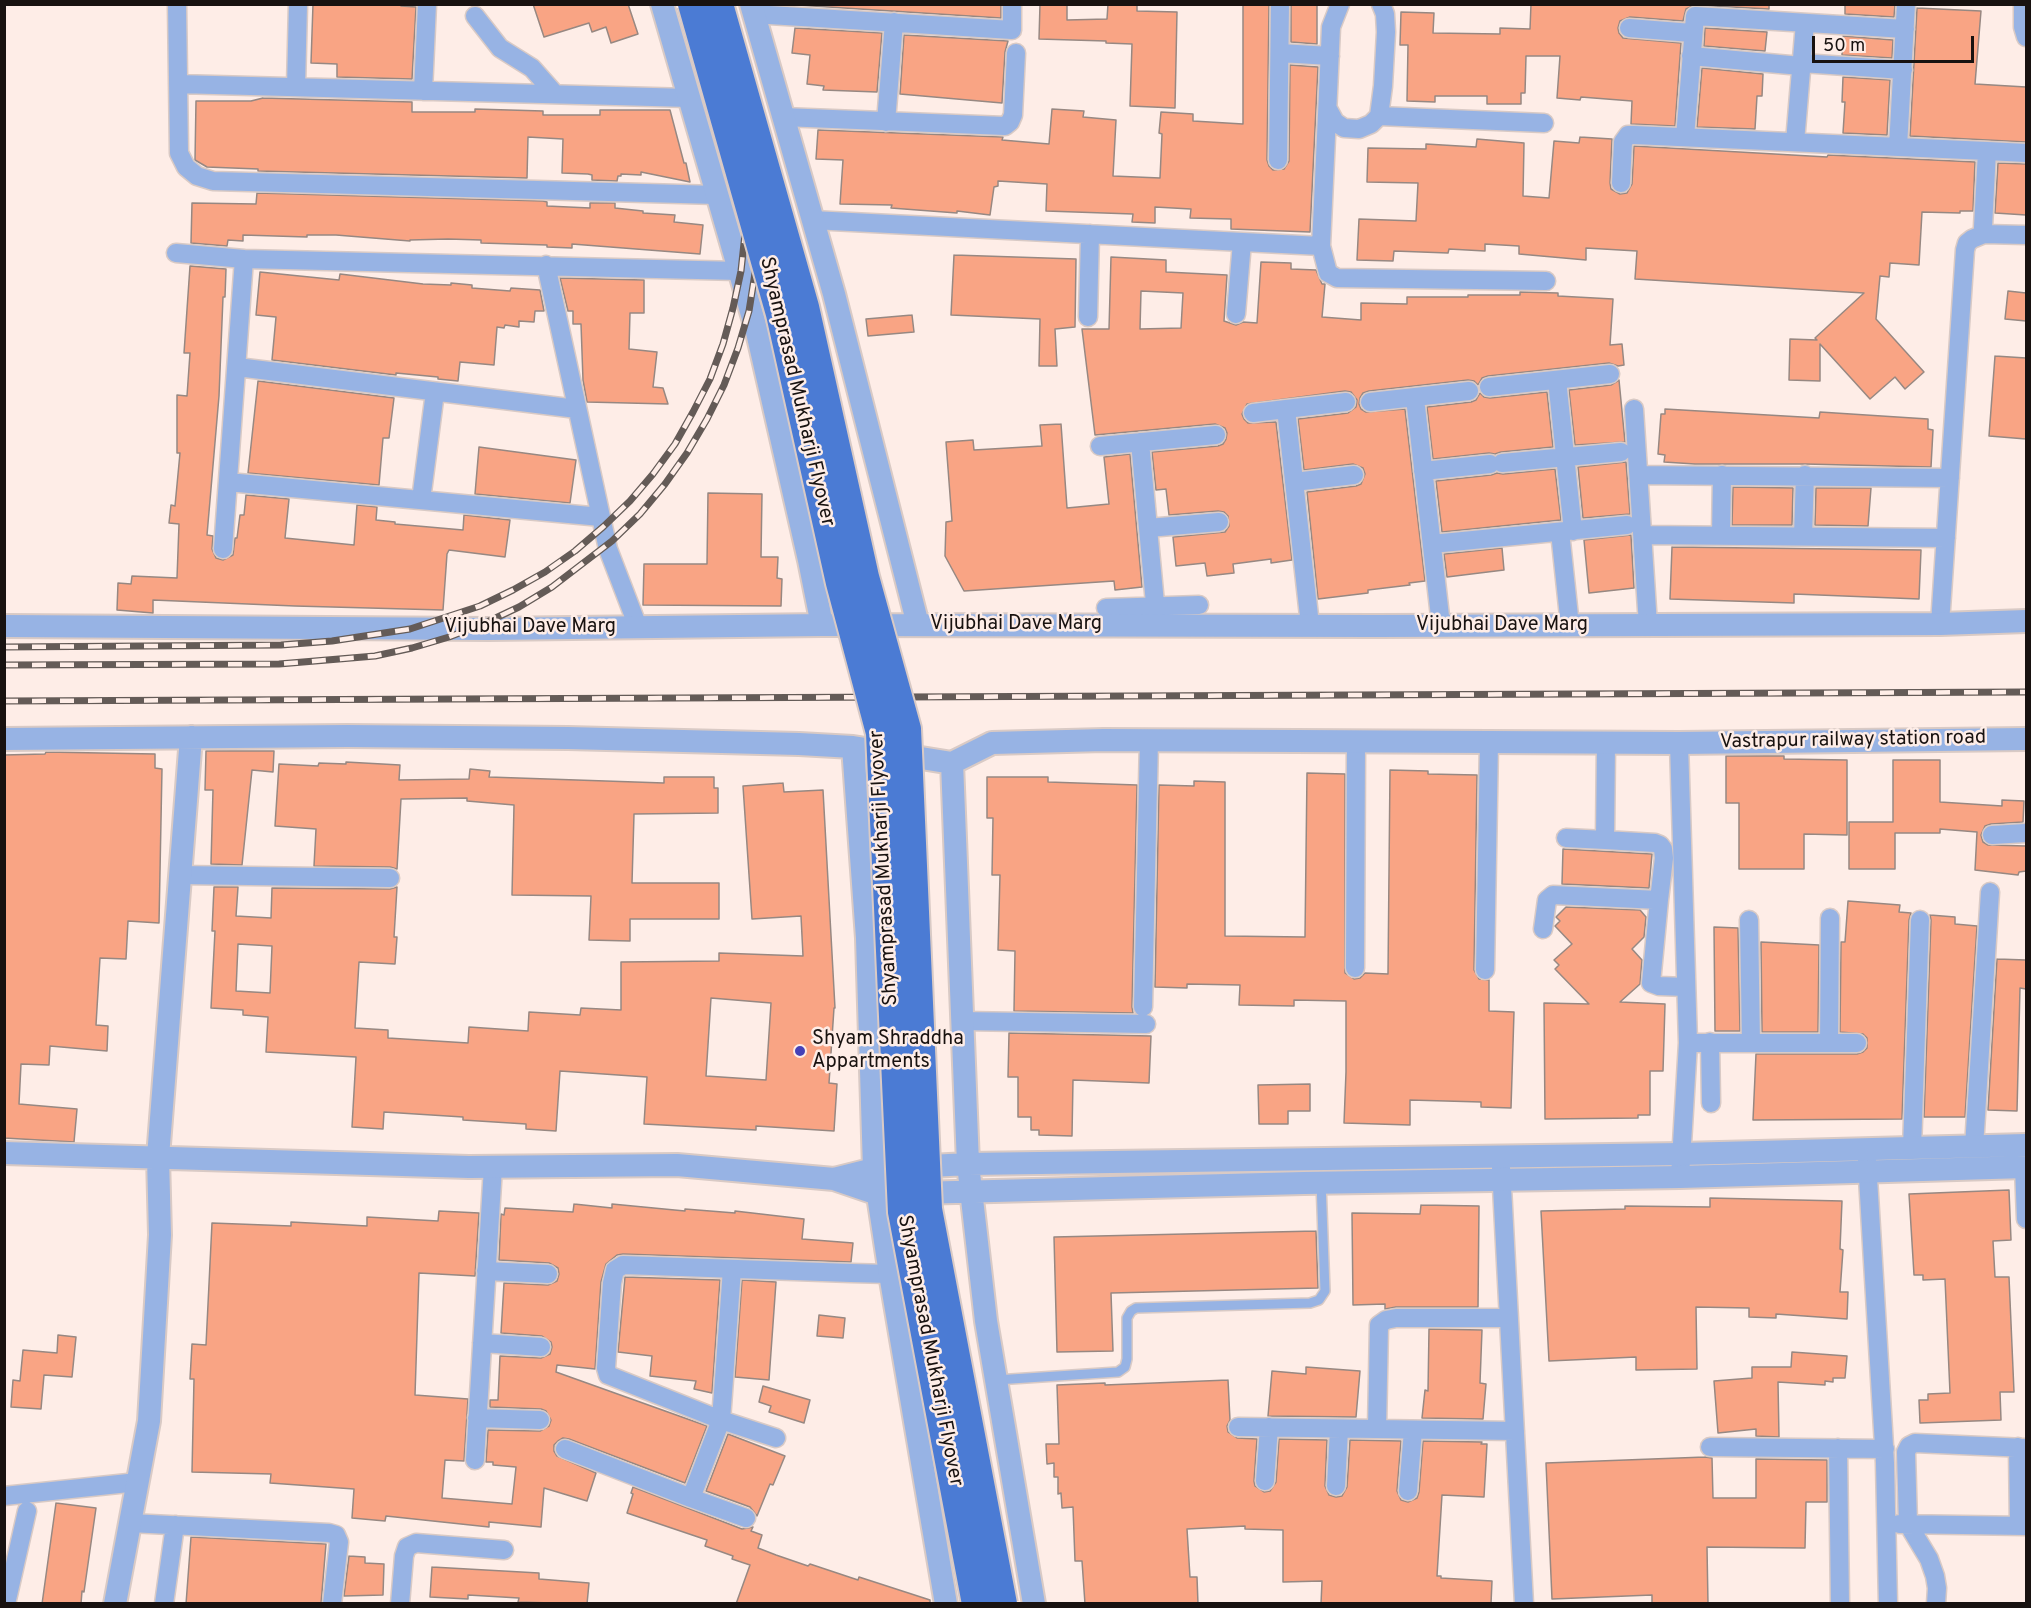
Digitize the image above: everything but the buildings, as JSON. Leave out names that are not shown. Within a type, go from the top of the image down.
[{"type":"main road","name":"Shyamprasad Mukharji Flyover","points":[[692,4],[780,314],[840,583],[880,733],[902,1212],[976,1604]]},
{"type":"main road","name":"Shyamprasad Mukharji Flyover","points":[[719,4],[806,307],[865,577],[907,729],[928,1209],[1003,1604]]},
{"type":"street","points":[[177,4],[179,153],[186,167],[197,176],[213,181],[717,195]]},
{"type":"street","points":[[296,87],[298,4]]},
{"type":"street","points":[[423,91],[427,4]]},
{"type":"street","points":[[662,4],[757,332],[822,625]]},
{"type":"street","points":[[918,625],[834,294],[752,9],[1012,30],[1012,4]]},
{"type":"street","points":[[1278,160],[1280,4]]},
{"type":"street","points":[[1340,4],[1332,27],[1321,246],[1328,273],[1336,278],[1546,281]]},
{"type":"street","points":[[1328,109],[1335,122],[1344,128],[1359,129],[1371,124],[1379,116],[1386,32],[1385,14],[1381,4]]},
{"type":"street","points":[[1898,147],[1906,4]]},
{"type":"street","points":[[2023,4],[2023,27],[2026,37]]},
{"type":"street","points":[[475,16],[500,48],[532,68],[555,94]]},
{"type":"street","points":[[1685,137],[1695,16],[1905,29]]},
{"type":"street","points":[[886,122],[894,22]]},
{"type":"street","points":[[1795,142],[1805,22]]},
{"type":"street","points":[[1629,28],[1692,33]]},
{"type":"street","points":[[783,117],[1005,126],[1013,115],[1016,53]]},
{"type":"street","points":[[1280,53],[1330,56]]},
{"type":"street","points":[[1690,56],[1903,70]]},
{"type":"street","points":[[178,84],[689,98]]},
{"type":"street","points":[[1379,116],[1544,123]]},
{"type":"street","points":[[1621,183],[1624,138],[1634,135],[2026,153]]},
{"type":"street","points":[[1984,234],[1988,152]]},
{"type":"street","points":[[812,220],[1321,246]]},
{"type":"street","points":[[1088,317],[1090,234]]},
{"type":"street","points":[[1940,624],[1965,250],[1967,243],[1984,234],[2026,235]]},
{"type":"street","points":[[1236,314],[1242,242]]},
{"type":"street","points":[[176,253],[244,259],[739,271]]},
{"type":"street","points":[[223,549],[244,259]]},
{"type":"street","points":[[546,265],[608,549],[638,627]]},
{"type":"street","points":[[237,367],[577,409]]},
{"type":"street","points":[[1489,387],[1610,374]]},
{"type":"street","points":[[1557,380],[1565,458],[1570,626]]},
{"type":"street","points":[[1370,402],[1469,391]]},
{"type":"street","points":[[421,500],[435,392]]},
{"type":"street","points":[[1414,398],[1442,625]]},
{"type":"street","points":[[1253,413],[1346,402]]},
{"type":"street","points":[[1286,409],[1310,625]]},
{"type":"street","points":[[1634,410],[1644,535],[1648,625]]},
{"type":"street","points":[[1100,446],[1216,435]]},
{"type":"street","points":[[1140,442],[1156,616]]},
{"type":"street","points":[[1423,471],[1622,452]]},
{"type":"street","points":[[1294,482],[1354,475]]},
{"type":"street","points":[[1640,475],[1950,478]]},
{"type":"street","points":[[1721,536],[1722,475]]},
{"type":"street","points":[[1803,536],[1805,476]]},
{"type":"street","points":[[228,482],[601,517]]},
{"type":"street","points":[[1148,528],[1219,522]]},
{"type":"street","points":[[1432,544],[1627,525]]},
{"type":"street","points":[[1644,535],[1946,538]]},
{"type":"street","points":[[1106,608],[1156,616],[1199,605]]},
{"type":"street","name":"Vijubhai Dave Marg","points":[[4,626],[478,629],[918,625],[1156,616],[1310,625],[1940,624],[2026,621]]},
{"type":"street","points":[[115,1604],[149,1421],[160,1235],[158,1157],[190,737]]},
{"type":"street","points":[[4,739],[568,738],[853,747],[952,763],[968,1164],[986,1321],[1034,1604]]},
{"type":"street","name":"Vastrapur railway station road","points":[[952,763],[992,743],[1149,740],[1679,743],[2026,739]]},
{"type":"street","points":[[962,1021],[1145,1016],[1149,740]]},
{"type":"street","points":[[1355,968],[1356,742]]},
{"type":"street","points":[[1485,970],[1489,742]]},
{"type":"street","points":[[1605,840],[1606,743]]},
{"type":"street","points":[[1679,743],[1688,1042],[1680,1177]]},
{"type":"street","points":[[853,747],[867,938],[874,1169],[946,1604]]},
{"type":"street","points":[[1992,835],[2026,832]]},
{"type":"street","points":[[1566,838],[1660,844],[1664,858],[1651,983],[1659,986],[1686,987]]},
{"type":"street","points":[[180,875],[390,878]]},
{"type":"street","points":[[1974,1147],[1990,892]]},
{"type":"street","points":[[1543,929],[1547,900],[1553,895],[1659,900]]},
{"type":"street","points":[[1829,1043],[1830,918]]},
{"type":"street","points":[[1749,920],[1751,1043]]},
{"type":"street","points":[[1912,1149],[1920,920]]},
{"type":"street","points":[[1688,1042],[1857,1043]]},
{"type":"street","points":[[1710,1042],[1711,1103]]},
{"type":"street","points":[[4,1153],[493,1167],[676,1165],[834,1179],[878,1194],[1321,1182],[1680,1177],[1867,1161],[1912,1149],[1974,1147],[2026,1160]]},
{"type":"street","points":[[834,1179],[874,1169],[968,1164],[1272,1158],[1682,1154],[1867,1161],[2026,1160]]},
{"type":"street","points":[[1501,1157],[1524,1604]]},
{"type":"street","points":[[2026,1160],[2026,1219]]},
{"type":"street","points":[[1867,1161],[1885,1449],[1888,1604]]},
{"type":"street","points":[[475,1460],[493,1167]]},
{"type":"street","points":[[776,1438],[721,1420],[608,1375],[606,1368],[610,1301],[615,1270],[623,1265],[890,1274]]},
{"type":"street","points":[[691,1498],[721,1420],[732,1269]]},
{"type":"street","points":[[486,1271],[548,1274]]},
{"type":"street","points":[[1377,1429],[1379,1325],[1386,1320],[1396,1318],[1509,1318]]},
{"type":"street","points":[[482,1343],[541,1347]]},
{"type":"street","points":[[477,1418],[540,1420]]},
{"type":"street","points":[[1238,1426],[1515,1431]]},
{"type":"street","points":[[1265,1481],[1269,1427]]},
{"type":"street","points":[[1336,1486],[1339,1428]]},
{"type":"street","points":[[1408,1491],[1413,1430]]},
{"type":"street","points":[[1886,1523],[1908,1524],[2023,1526],[2022,1448],[1915,1443],[1909,1446],[1906,1452],[1908,1524],[1929,1559],[1935,1576],[1938,1588],[1936,1604]]},
{"type":"street","points":[[1710,1447],[1885,1449]]},
{"type":"street","points":[[1838,1448],[1840,1604]]},
{"type":"street","points":[[565,1449],[746,1518]]},
{"type":"street","points":[[4,1496],[138,1482]]},
{"type":"street","points":[[6,1604],[27,1511]]},
{"type":"street","points":[[130,1523],[336,1535],[339,1542],[332,1604]]},
{"type":"street","points":[[164,1604],[175,1525]]},
{"type":"street","points":[[400,1604],[404,1556],[407,1547],[417,1543],[504,1550]]},
{"type":"lane","points":[[996,1380],[1118,1372],[1125,1367],[1127,1359],[1127,1318],[1136,1308],[1310,1303],[1319,1300],[1325,1291],[1321,1182]]},
{"type":"railway","points":[[4,647],[281,645],[332,641],[410,629],[480,606],[513,590],[545,572],[603,527],[653,474],[675,444],[693,412],[710,379],[723,344],[741,271],[746,197],[743,159],[737,122],[704,4]]},
{"type":"railway","points":[[4,665],[279,664],[375,656],[449,637],[519,607],[552,587],[612,541],[640,514],[687,453],[724,385],[749,311],[761,235],[760,158],[754,119],[718,4]]},
{"type":"railway","points":[[4,701],[2026,692]]},
{"type":"place","name":"Shyam Shraddha Appartments","points":[[800,1051]]}]
